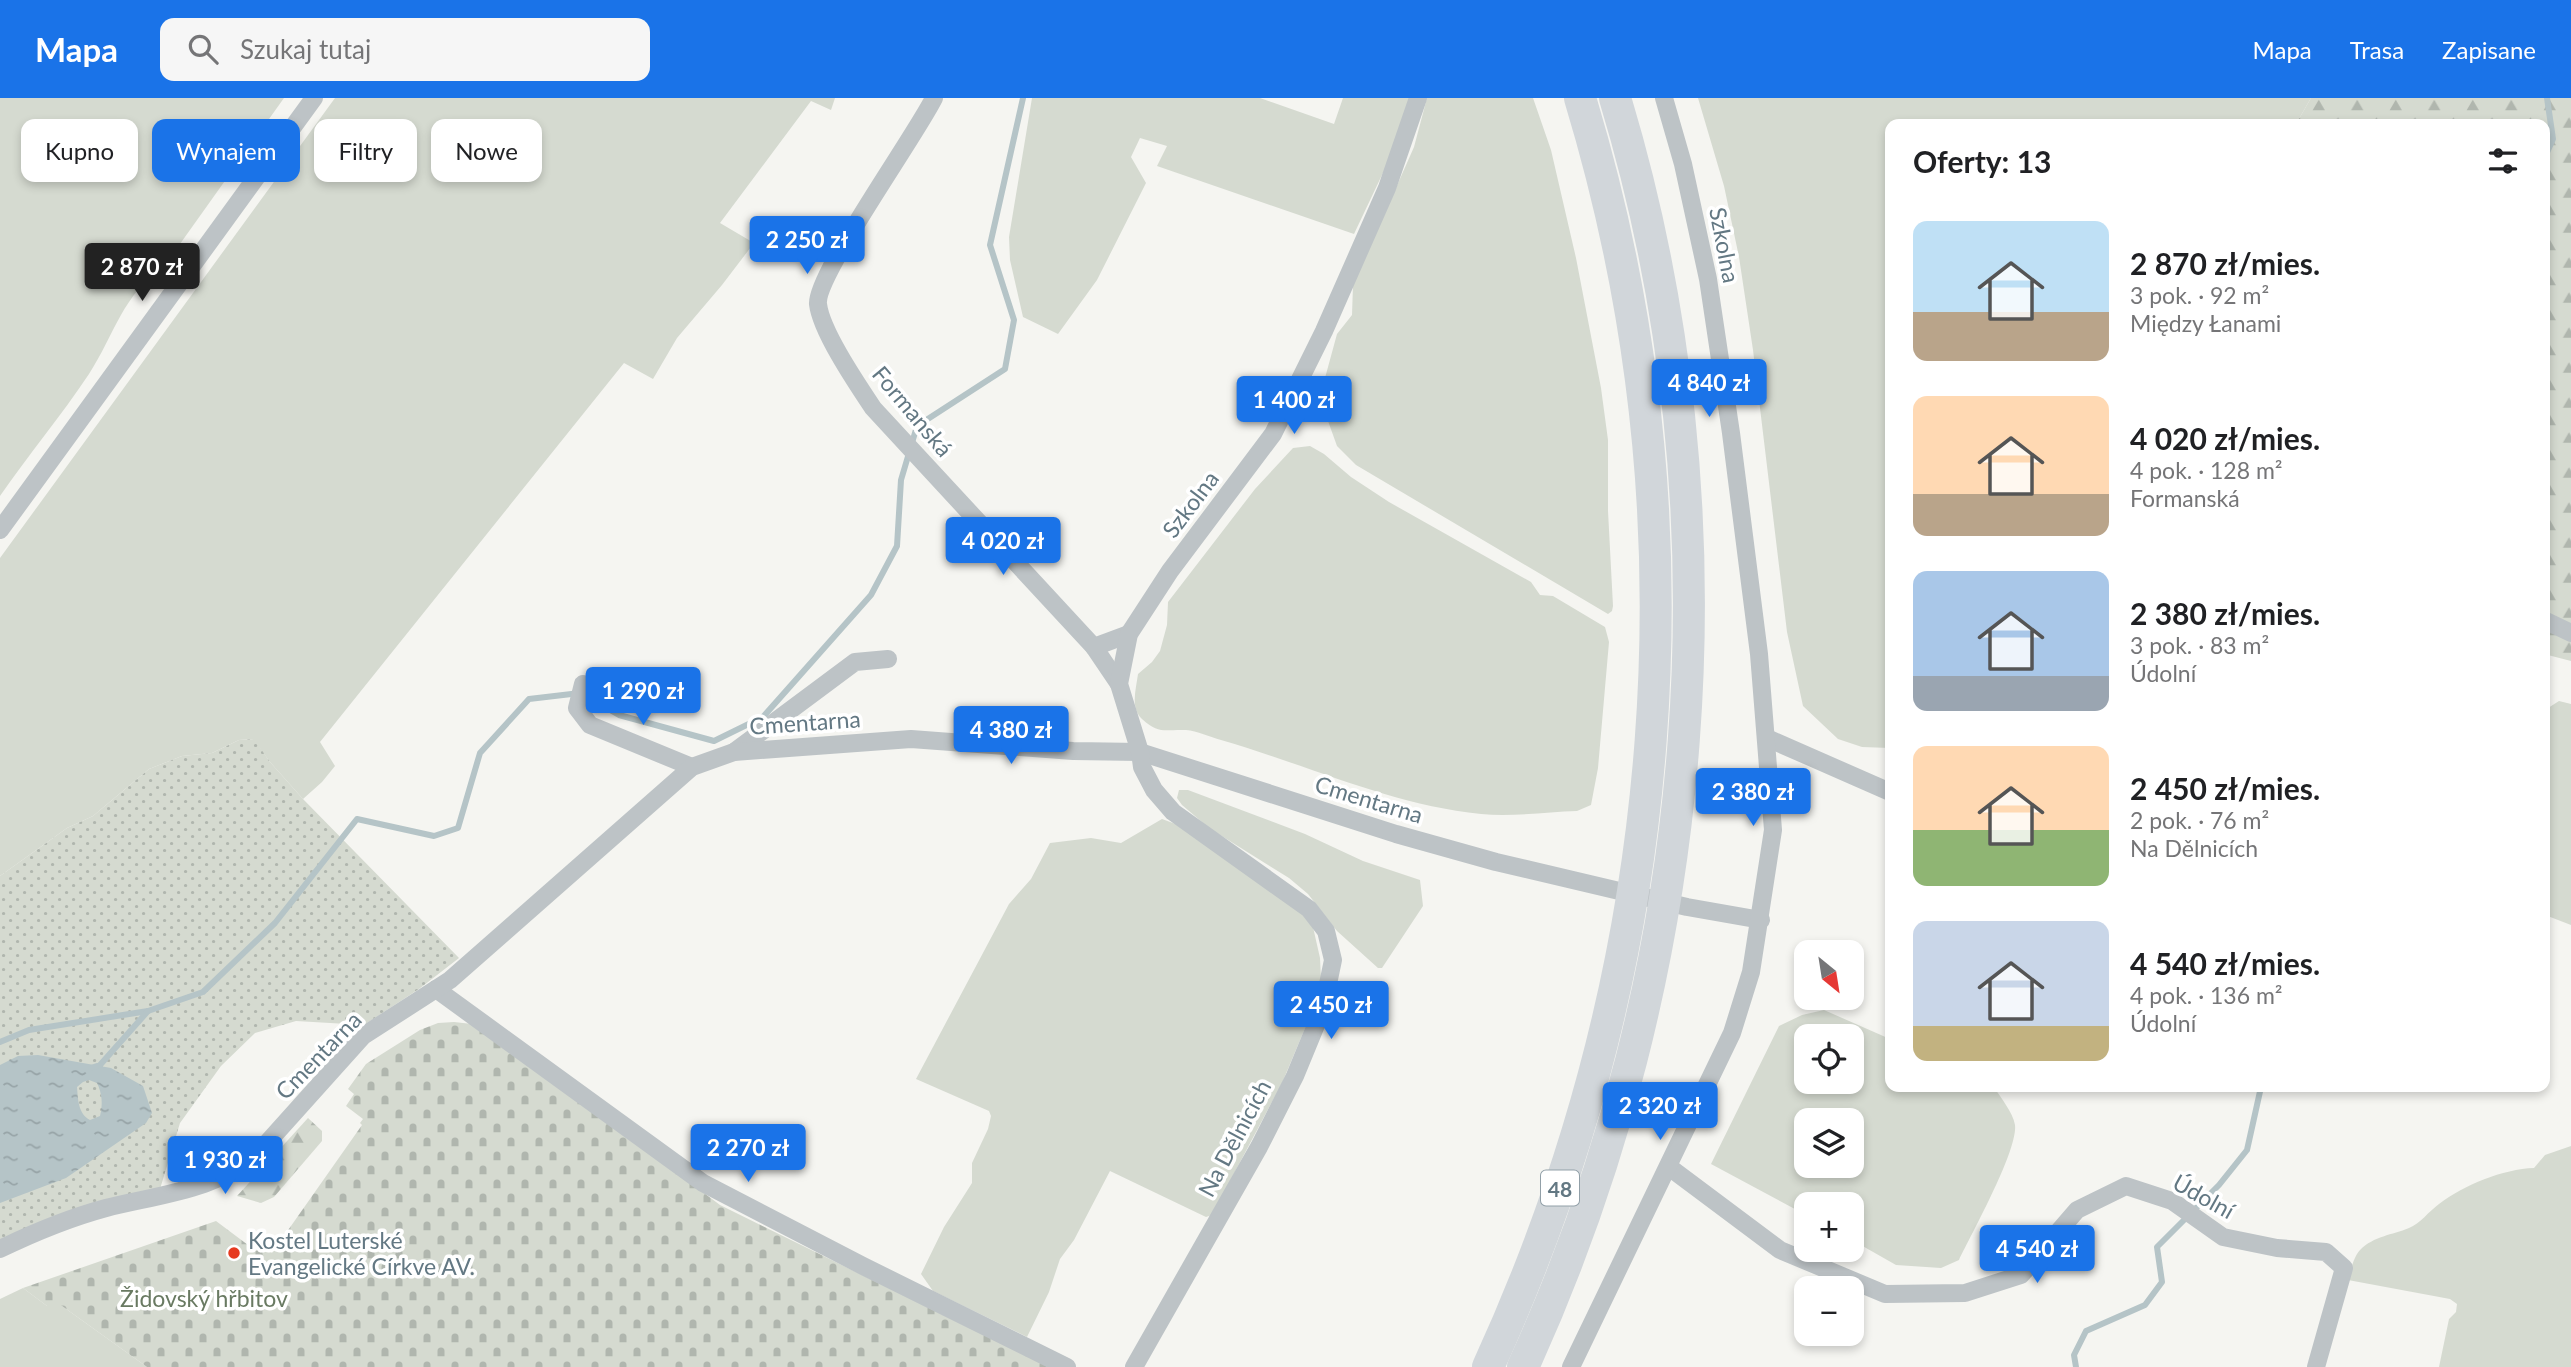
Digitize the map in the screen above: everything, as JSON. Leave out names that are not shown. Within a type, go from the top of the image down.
[{"type":"highway","name":"48","points":[[1488,1367],[1527,1278],[1561,1184],[1590,1091],[1613,1002],[1634,886],[1646,798],[1655,679],[1656,611],[1649,454],[1639,367],[1605,190],[1580,98]]},
{"type":"highway","name":"48","points":[[1523,1367],[1554,1296],[1600,1172],[1645,1008],[1664,909],[1679,802],[1688,632],[1685,481],[1660,291],[1637,182],[1615,98]]},
{"type":"street","points":[[0,530],[314,98]]},
{"type":"street","name":"Formanská","points":[[934,98],[831,267],[817,301],[822,318],[848,369],[873,408],[1094,646],[1119,684]]},
{"type":"street","name":"Szkolna","points":[[1140,752],[1119,684],[1129,634],[1170,571],[1273,434],[1324,331],[1387,188],[1418,98]]},
{"type":"street","name":"Szkolna","points":[[1572,1367],[1732,1033],[1751,972],[1773,830],[1759,654],[1708,279],[1684,164],[1664,98]]},
{"type":"street","points":[[2550,623],[2571,633]]},
{"type":"street","points":[[1094,646],[1129,634]]},
{"type":"street","points":[[734,752],[855,662],[888,659]]},
{"type":"street","points":[[583,684],[577,708],[590,725],[692,768]]},
{"type":"street","points":[[1767,738],[1885,790]]},
{"type":"street","name":"Cmentarna","points":[[0,1249],[48,1226],[201,1185],[239,1167],[258,1153],[362,1036],[450,980],[692,768],[734,752],[911,739],[1073,751],[1140,752],[1396,834],[1496,862],[1687,906],[1761,920]]},
{"type":"street","name":"Na Dělnicích","points":[[1134,1367],[1277,1112],[1323,1008],[1333,960],[1331,945],[1323,927],[1302,902],[1167,806],[1147,778],[1140,752]]},
{"type":"street","points":[[436,989],[703,1183],[1067,1367]]},
{"type":"street","name":"Údolní","points":[[1669,1167],[1780,1250],[1885,1294],[1965,1293],[2021,1275],[2077,1210],[2126,1186],[2172,1201],[2223,1237],[2277,1248],[2326,1252],[2344,1268],[2316,1367]]},
{"type":"green space","points":[[0,98],[284,98],[269,119],[152,119],[152,182],[224,182],[165,265],[150,277],[129,302],[89,374],[0,496]]},
{"type":"green space","points":[[335,98],[835,98],[831,110],[811,101],[720,223],[754,243],[677,338],[653,379],[624,363],[320,742],[335,766],[322,782],[303,799],[253,739],[239,740],[212,753],[182,756],[149,769],[93,816],[67,828],[0,876],[0,558],[274,182],[300,182],[300,146],[314,127],[314,182],[417,182],[417,119],[320,119]]},
{"type":"green space","points":[[1032,98],[1260,98],[1334,124],[1343,98],[1410,98],[1390,158],[1354,234],[1157,166],[1167,146],[1140,138],[1131,157],[1146,183],[1097,280],[1058,334],[1023,317],[1010,260],[1009,237]]},
{"type":"green space","points":[[1427,98],[1533,98],[1551,150],[1576,258],[1601,388],[1608,440],[1608,511],[1613,606],[1608,614],[1356,465],[1337,446],[1328,421],[1324,398],[1325,378],[1337,334],[1352,315],[1353,285],[1414,147]]},
{"type":"green space","points":[[1698,98],[2311,98],[2298,119],[1885,119],[1885,748],[1862,747],[1838,739],[1803,706],[1787,632],[1753,350],[1739,257],[1724,186]]},
{"type":"green space","points":[[2311,98],[2571,98],[2571,661],[2550,656],[2550,119],[2298,119]]},
{"type":"green space","points":[[1310,446],[1389,502],[1531,582],[1540,595],[1553,596],[1605,627],[1609,642],[1598,768],[1591,805],[1577,811],[1517,815],[1481,814],[1448,809],[1382,793],[1195,732],[1158,729],[1138,715],[1135,698],[1138,674],[1160,651],[1167,625],[1168,602],[1255,489],[1293,448]]},
{"type":"green space","points":[[2559,701],[2571,704],[2571,925],[2550,917],[2550,707]]},
{"type":"green space","points":[[254,739],[270,762],[303,799],[459,958],[419,989],[364,1025],[296,1021],[255,1033],[221,1066],[180,1123],[160,1189],[59,1216],[0,1240],[0,876],[67,828],[93,816],[149,769],[182,756],[212,753],[239,740]]},
{"type":"green space","points":[[1179,790],[1188,790],[1305,834],[1363,861],[1420,880],[1423,906],[1382,968],[1378,968],[1337,931],[1308,894],[1289,878],[1209,828],[1182,805],[1177,798]]},
{"type":"green space","points":[[1162,819],[1181,826],[1299,908],[1313,927],[1320,958],[1321,979],[1311,1014],[1282,1083],[1212,1215],[1206,1217],[1110,1171],[1074,1240],[1060,1259],[1049,1292],[1027,1337],[933,1291],[921,1274],[944,1227],[972,1183],[972,1163],[991,1116],[989,1111],[916,1079],[1009,904],[1031,879],[1050,843],[1091,838],[1121,843]]},
{"type":"green space","points":[[1824,1010],[1856,1024],[1794,1024],[1794,1094],[1864,1094],[1864,1028],[1885,1037],[1885,1092],[1997,1092],[2015,1125],[2009,1153],[1993,1192],[1959,1260],[1941,1268],[1896,1265],[1864,1247],[1864,1192],[1794,1192],[1794,1209],[1711,1164],[1779,1026],[1802,1015]]},
{"type":"green space","name":"Židovský hřbitov","points":[[438,1023],[472,1024],[488,1031],[720,1205],[1049,1367],[147,1367],[62,1306],[47,1306],[23,1288],[216,1221],[256,1251],[261,1245],[272,1253],[362,1125],[360,1123],[363,1119],[346,1106],[354,1094],[348,1089],[366,1064],[420,1030]]},
{"type":"green space","points":[[308,1118],[322,1131],[322,1141],[274,1197],[261,1203],[237,1196]]},
{"type":"green space","points":[[2571,1146],[2571,1367],[2439,1367],[2449,1319],[2456,1312],[2457,1304],[2450,1299],[2348,1280],[2358,1253],[2365,1245],[2413,1226],[2449,1197],[2472,1185],[2510,1171],[2534,1168],[2545,1155]]},
{"type":"green space","points":[[23,1288],[47,1306],[62,1306],[147,1367],[0,1367],[0,1299]]},
{"type":"water","points":[[38,1055],[111,1068],[143,1086],[152,1113],[146,1123],[66,1178],[0,1203],[0,1065],[18,1056]],"holes":[[[89,1080],[97,1083],[102,1099],[101,1112],[100,1116],[90,1120],[81,1110],[77,1087]]]},
{"type":"waterway","points":[[91,1068],[100,1065],[148,1011],[203,992],[275,923],[357,819],[434,836],[458,828],[480,753],[529,699],[580,693],[619,715],[714,741],[763,717],[871,595],[897,546],[901,480],[917,426],[1005,369],[1014,320],[990,245],[1023,98]]},
{"type":"waterway","points":[[2547,98],[2553,139],[2550,146]]},
{"type":"waterway","points":[[0,1042],[29,1030],[148,1011]]},
{"type":"waterway","points":[[2076,1367],[2074,1355],[2086,1331],[2145,1305],[2162,1282],[2157,1247],[2219,1185],[2247,1150],[2260,1092]]},
{"type":"place","name":"Kostel Luterské Evangelické Církve AV.","points":[[234,1253]]}]
